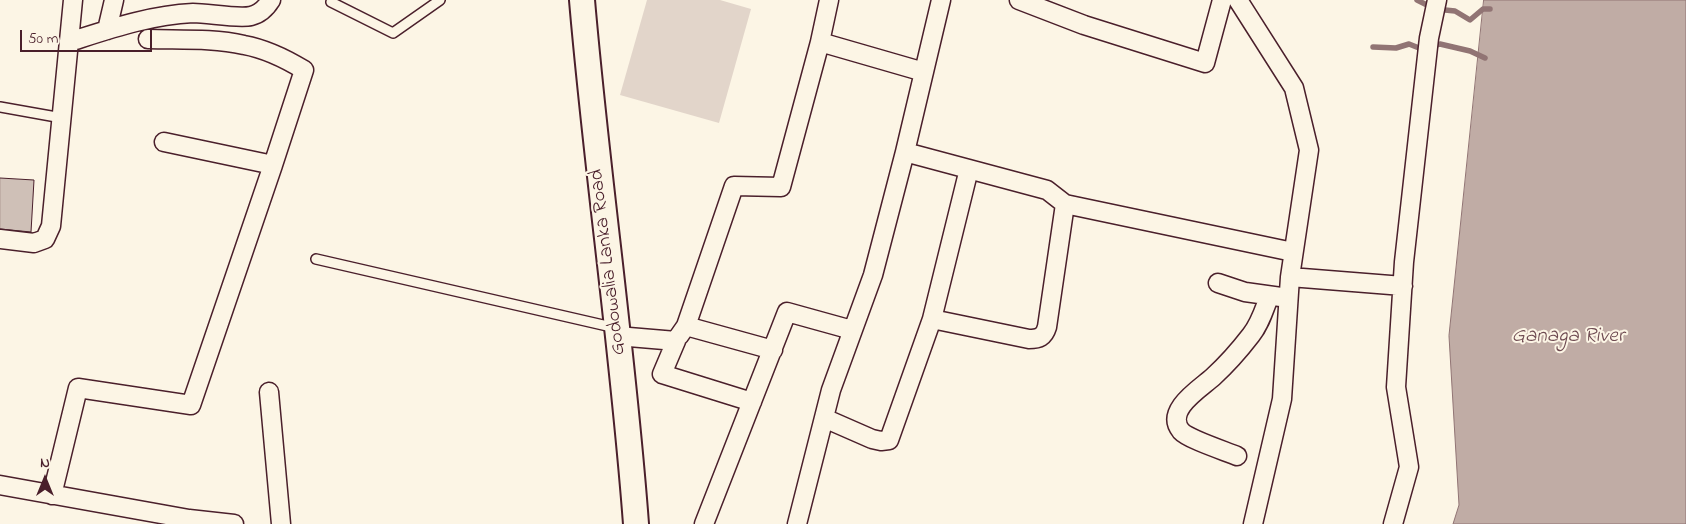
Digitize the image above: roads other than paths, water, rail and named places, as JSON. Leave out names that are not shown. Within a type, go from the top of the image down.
[{"type":"street","points":[[0,240],[34,243],[45,239],[51,226],[73,0]]},
{"type":"street","points":[[107,30],[114,0]]},
{"type":"street","points":[[69,42],[143,19],[170,15],[194,13],[249,17],[261,12],[271,0]]},
{"type":"street","name":"Godowalia Lanka Road","points":[[582,0],[600,185],[630,450],[636,524]]},
{"type":"street","points":[[752,402],[662,374],[676,341],[686,326],[734,186],[782,187],[820,42],[829,0]]},
{"type":"street","points":[[797,524],[831,390],[873,275],[905,152],[941,0]]},
{"type":"street","points":[[1019,0],[1084,24],[1204,63],[1222,0]]},
{"type":"street","points":[[1238,0],[1294,88],[1308,150],[1290,277],[1282,399],[1253,524]]},
{"type":"street","points":[[1393,524],[1409,467],[1396,387],[1403,286],[1429,38],[1437,0]]},
{"type":"street","points":[[52,495],[78,388],[191,405],[304,70],[284,58],[245,45],[211,41],[148,39]]},
{"type":"street","points":[[820,42],[924,72]]},
{"type":"street","points":[[164,142],[273,165]]},
{"type":"street","points":[[905,152],[1047,190],[1065,204],[1293,252]]},
{"type":"street","points":[[824,418],[872,439],[889,440],[932,319],[969,169]]},
{"type":"street","points":[[932,319],[1029,339],[1038,339],[1044,334],[1047,327],[1065,204]]},
{"type":"street","points":[[1290,277],[1403,286]]},
{"type":"street","points":[[1218,283],[1245,292],[1269,297],[1289,298]]},
{"type":"street","points":[[1237,456],[1188,436],[1181,431],[1178,423],[1178,414],[1188,397],[1213,377],[1248,338],[1259,322],[1269,297]]},
{"type":"street","points":[[704,524],[787,312],[852,330]]},
{"type":"street","points":[[686,326],[773,350]]},
{"type":"street","points":[[617,332],[676,341]]},
{"type":"street","points":[[269,392],[281,524]]},
{"type":"street","points":[[0,485],[52,495],[136,517],[190,519],[234,524]]},
{"type":"lane","points":[[331,2],[393,33],[440,0]]},
{"type":"lane","points":[[0,107],[62,118]]},
{"type":"lane","points":[[316,259],[617,332]]},
{"type":"water","name":"Ganaga River","points":[[1484,0],[1686,0],[1686,524],[1453,524],[1459,505],[1449,336]]},
{"type":"waterway","points":[[1417,0],[1435,9],[1455,11],[1470,20],[1483,9],[1490,9]]},
{"type":"waterway","points":[[1373,47],[1396,48],[1409,44],[1419,48],[1428,48],[1440,44],[1470,51],[1485,58]]}]
